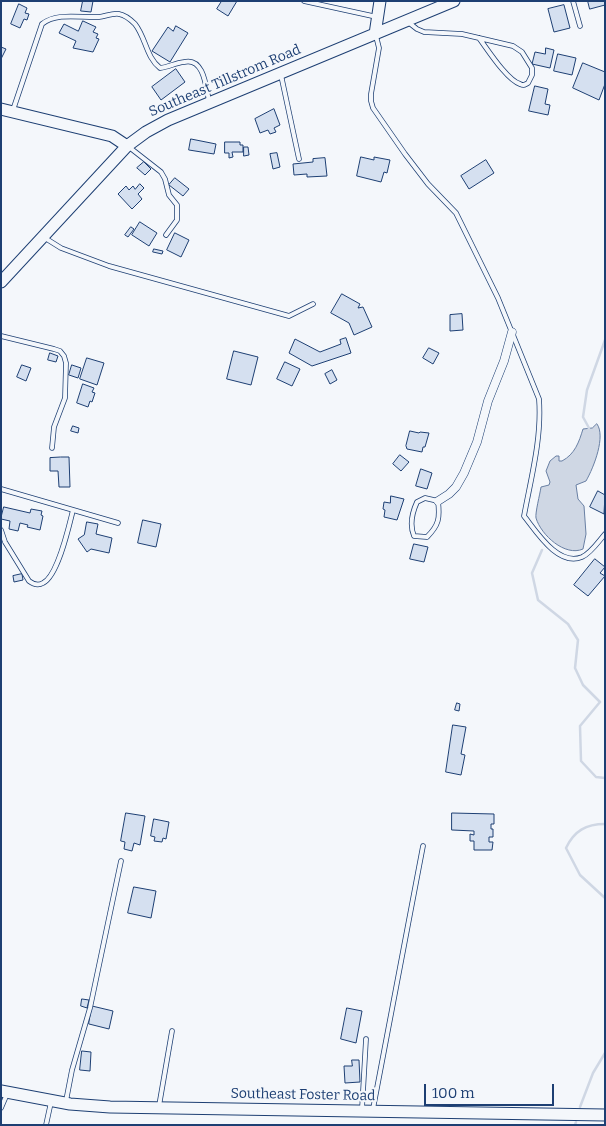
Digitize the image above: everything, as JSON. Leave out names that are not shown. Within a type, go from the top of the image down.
[{"type":"main road","points":[[375,34],[380,1]]},
{"type":"main road","name":"Southeast Tillstrom Road","points":[[1,282],[127,146],[146,132],[209,102],[454,1]]},
{"type":"main road","points":[[7,111],[112,136],[127,146]]},
{"type":"main road","name":"Southeast Foster Road","points":[[4,1091],[51,1101],[93,1106],[605,1115]]},
{"type":"street","points":[[438,501],[456,487],[467,465],[477,442],[512,332]]},
{"type":"lane","points":[[304,1],[377,17]]},
{"type":"lane","points":[[573,1],[580,26]]},
{"type":"lane","points":[[7,111],[42,24],[48,19],[79,16],[100,17],[117,13],[136,25],[153,62],[160,68],[190,60],[197,64],[203,74],[209,102]]},
{"type":"lane","points":[[407,21],[424,32],[450,32],[479,38],[513,46],[522,52],[532,68],[532,75],[528,84],[519,84],[510,77],[479,38]]},
{"type":"lane","points":[[375,34],[379,48],[371,94],[372,108],[404,154],[428,184],[456,213],[498,298],[536,390],[540,413],[538,439],[524,516],[544,542],[556,552],[569,558],[582,557],[590,552],[605,534]]},
{"type":"lane","points":[[281,73],[299,159]]},
{"type":"lane","points":[[127,146],[161,172],[169,195],[177,205],[177,220],[166,235]]},
{"type":"lane","points":[[43,237],[61,248],[109,266],[289,316],[313,304]]},
{"type":"lane","points":[[1,336],[54,349],[64,356],[66,363],[65,398],[54,427],[52,448]]},
{"type":"lane","points":[[1,489],[118,523]]},
{"type":"lane","points":[[425,498],[438,501],[439,515],[436,528],[427,537],[414,536],[410,528],[413,511],[417,502],[425,498]]},
{"type":"lane","points":[[1,530],[5,542],[29,581],[34,584],[42,584],[49,579],[61,553],[73,510]]},
{"type":"lane","points":[[367,1111],[422,846]]},
{"type":"lane","points":[[65,1103],[72,1070],[90,1008],[121,861]]},
{"type":"lane","points":[[158,1108],[172,1031]]},
{"type":"lane","points":[[366,1039],[367,1111]]},
{"type":"lane","points":[[1,1108],[4,1091]]},
{"type":"lane","points":[[46,1125],[51,1101]]},
{"type":"shaded area","points":[[597,424],[600,444],[595,460],[586,481],[576,485],[578,499],[584,506],[586,534],[583,549],[569,550],[555,543],[539,525],[536,516],[541,487],[549,485],[550,482],[546,471],[550,461],[559,456],[559,461],[562,461],[570,455],[576,447],[583,429],[592,428]]},
{"type":"building","points":[[83,1],[93,1],[91,12],[81,11]]},
{"type":"building","points":[[222,1],[237,1],[228,16],[217,9]]},
{"type":"building","points":[[588,1],[605,1],[605,5],[590,9]]},
{"type":"building","points":[[19,4],[27,8],[25,13],[29,14],[27,20],[24,19],[20,28],[11,24]]},
{"type":"building","points":[[564,5],[570,28],[554,32],[548,9]]},
{"type":"building","points":[[83,21],[96,27],[93,32],[98,34],[96,38],[99,39],[93,52],[73,48],[76,41],[59,33],[64,24],[78,31]]},
{"type":"building","points":[[176,26],[188,33],[170,62],[152,51],[168,27],[173,31]]},
{"type":"building","points":[[1,47],[6,49],[1,59]]},
{"type":"building","points":[[546,48],[554,50],[550,68],[532,64],[535,52],[545,54]]},
{"type":"building","points":[[558,54],[576,58],[572,75],[554,71]]},
{"type":"building","points":[[583,63],[605,72],[605,84],[599,100],[573,88]]},
{"type":"building","points":[[176,69],[185,82],[161,100],[152,87]]},
{"type":"building","points":[[535,86],[548,89],[545,104],[550,105],[548,115],[529,111]]},
{"type":"building","points":[[274,109],[280,125],[274,128],[276,132],[270,134],[268,130],[260,133],[255,119]]},
{"type":"building","points":[[191,139],[216,144],[214,154],[189,150]]},
{"type":"building","points":[[225,142],[240,142],[240,145],[243,145],[243,152],[232,152],[233,157],[229,158],[229,153],[225,153]]},
{"type":"building","points":[[244,147],[248,147],[249,155],[244,156]]},
{"type":"building","points":[[277,153],[280,167],[273,169],[270,154]]},
{"type":"building","points":[[361,157],[374,160],[374,157],[390,160],[387,173],[384,172],[381,182],[357,176]]},
{"type":"building","points":[[325,158],[327,176],[307,177],[307,174],[294,175],[293,164],[313,162],[313,159]]},
{"type":"building","points":[[486,160],[494,173],[469,189],[461,176]]},
{"type":"building","points":[[144,162],[151,169],[145,175],[137,168]]},
{"type":"building","points":[[175,178],[189,189],[183,196],[169,185]]},
{"type":"building","points":[[140,184],[144,188],[138,194],[142,199],[132,209],[118,194],[126,186],[129,190],[133,186],[135,189]]},
{"type":"building","points":[[140,222],[157,233],[149,246],[132,235]]},
{"type":"building","points":[[131,227],[134,229],[128,237],[125,235]]},
{"type":"building","points":[[175,233],[189,240],[181,257],[167,250]]},
{"type":"building","points":[[154,249],[163,251],[162,254],[153,252]]},
{"type":"building","points":[[342,294],[360,304],[358,308],[363,307],[372,327],[354,335],[349,323],[331,313]]},
{"type":"building","points":[[462,314],[463,330],[450,331],[450,315]]},
{"type":"building","points":[[346,338],[351,353],[312,366],[289,353],[295,339],[320,352],[341,344],[340,340]]},
{"type":"building","points":[[429,348],[439,353],[433,364],[423,358]]},
{"type":"building","points":[[234,351],[258,357],[251,385],[227,379]]},
{"type":"building","points":[[50,353],[58,356],[56,362],[48,360]]},
{"type":"building","points":[[87,358],[104,363],[97,385],[80,379]]},
{"type":"building","points":[[285,362],[300,369],[292,386],[277,379]]},
{"type":"building","points":[[22,365],[31,368],[26,381],[17,377]]},
{"type":"building","points":[[72,365],[81,368],[78,378],[69,375]]},
{"type":"building","points":[[332,370],[337,380],[330,384],[325,374]]},
{"type":"building","points":[[83,384],[94,388],[92,392],[95,393],[88,407],[77,403]]},
{"type":"building","points":[[73,426],[79,428],[78,433],[71,431]]},
{"type":"building","points":[[410,431],[429,433],[422,452],[407,449]]},
{"type":"building","points":[[400,455],[409,462],[401,471],[393,464]]},
{"type":"building","points":[[69,457],[70,487],[59,487],[58,471],[50,471],[50,458]]},
{"type":"building","points":[[421,469],[432,473],[427,489],[416,486]]},
{"type":"building","points":[[598,491],[605,495],[604,514],[590,507]]},
{"type":"building","points":[[391,496],[404,499],[397,520],[384,517],[384,502],[390,503]]},
{"type":"building","points":[[4,507],[30,513],[31,509],[42,511],[41,515],[43,516],[40,530],[20,523],[18,531],[9,529],[10,521],[1,519]]},
{"type":"building","points":[[143,520],[161,524],[156,547],[138,543]]},
{"type":"building","points":[[87,522],[98,524],[96,534],[112,538],[109,553],[91,549],[87,552],[78,539],[84,535]]},
{"type":"building","points":[[414,544],[428,547],[424,562],[410,559]]},
{"type":"building","points":[[595,559],[605,567],[600,573],[605,576],[588,596],[574,585]]},
{"type":"building","points":[[22,574],[23,580],[14,582],[13,576]]},
{"type":"building","points":[[457,703],[460,704],[459,711],[455,710]]},
{"type":"building","points":[[453,725],[466,727],[461,754],[465,755],[461,775],[446,772]]},
{"type":"building","points":[[126,813],[145,816],[140,845],[134,843],[132,851],[124,849],[125,842],[121,841]]},
{"type":"building","points":[[452,813],[494,814],[494,824],[491,824],[493,837],[489,837],[489,842],[493,842],[492,850],[474,850],[474,841],[470,841],[470,834],[474,835],[474,831],[452,830]]},
{"type":"building","points":[[154,819],[169,822],[166,839],[163,838],[162,842],[154,841],[155,837],[151,836]]},
{"type":"building","points":[[134,887],[156,891],[151,918],[128,913]]},
{"type":"building","points":[[82,999],[89,1000],[87,1008],[81,1006]]},
{"type":"building","points":[[92,1006],[113,1011],[109,1029],[89,1024]]},
{"type":"building","points":[[347,1008],[362,1011],[356,1043],[341,1039]]},
{"type":"building","points":[[82,1051],[91,1052],[90,1071],[80,1070]]},
{"type":"building","points":[[352,1060],[359,1060],[360,1082],[345,1083],[344,1066],[352,1066]]},
{"type":"waterway","points":[[588,431],[589,428],[583,417],[587,390],[605,340]]},
{"type":"waterway","points":[[542,550],[532,573],[538,600],[568,624],[578,640],[575,668],[583,685],[600,702],[580,726],[581,761],[596,777],[605,778]]},
{"type":"waterway","points":[[605,824],[592,825],[581,830],[573,837],[566,848],[580,875],[605,898]]},
{"type":"waterway","points":[[580,1107],[593,1073],[605,1053]]}]
